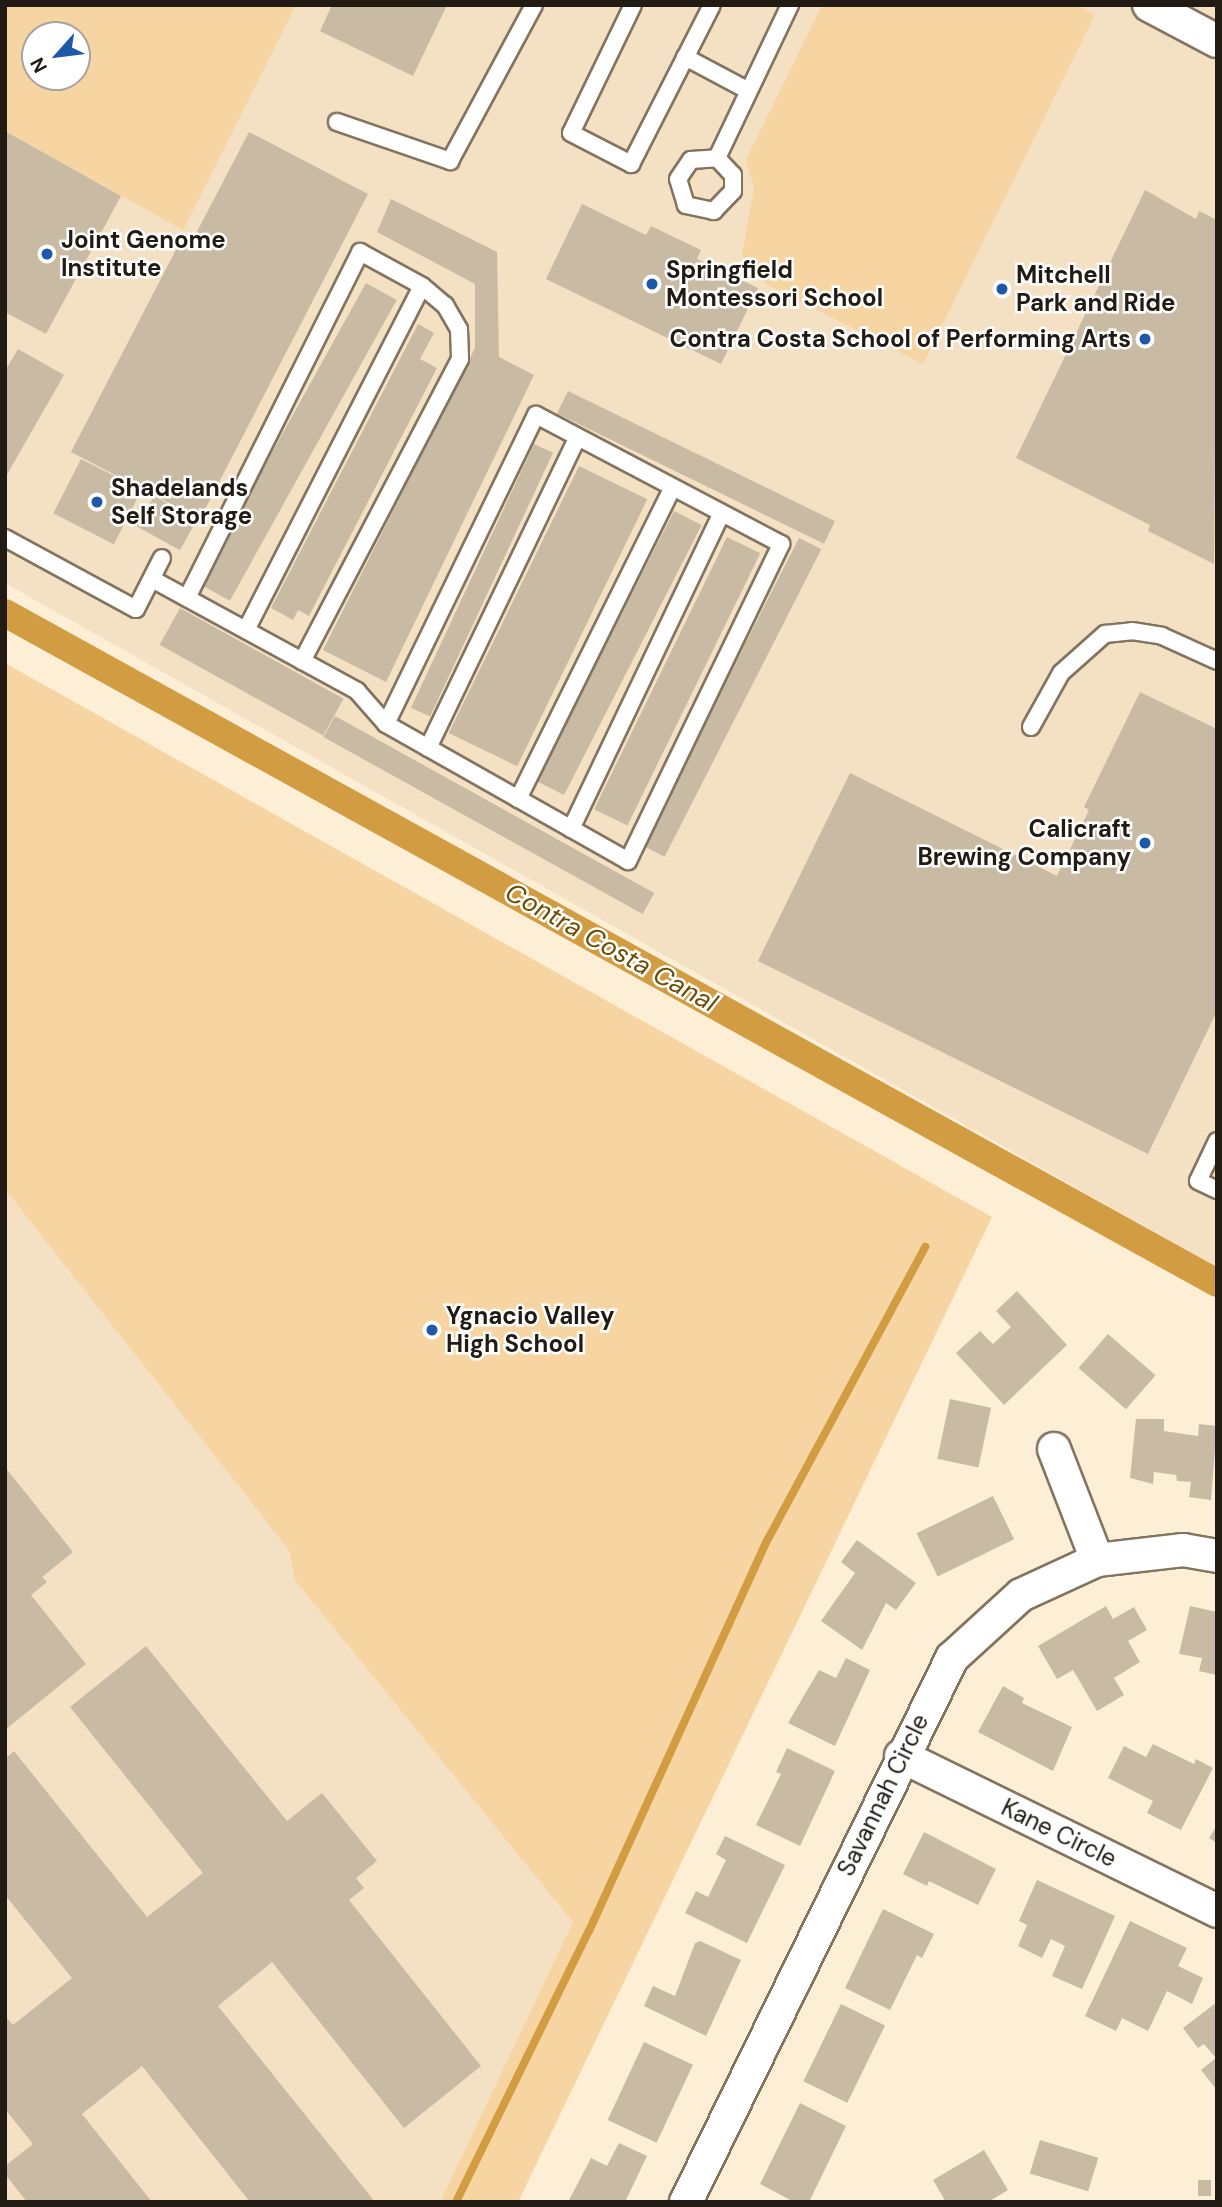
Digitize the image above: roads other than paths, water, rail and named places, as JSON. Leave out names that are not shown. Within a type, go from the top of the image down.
[{"type":"street","points":[[1149,5],[1217,41]]},
{"type":"street","points":[[1054,1449],[1097,1560]]},
{"type":"street","name":"Savannah Circle","points":[[685,2202],[901,1756],[952,1658],[1021,1595],[1097,1560],[1183,1550],[1217,1556]]},
{"type":"street","name":"Kane Circle","points":[[901,1756],[1217,1911]]},
{"type":"lane","points":[[337,122],[450,161],[534,5]]},
{"type":"lane","points":[[633,5],[571,133],[631,164],[712,5]]},
{"type":"lane","points":[[717,158],[790,5]]},
{"type":"lane","points":[[685,57],[749,91]]},
{"type":"lane","points":[[187,598],[360,252],[422,286],[445,305],[459,328],[460,359],[302,661]]},
{"type":"lane","points":[[246,630],[422,286]]},
{"type":"lane","points":[[152,579],[357,691],[386,724],[628,861],[781,544],[536,415],[386,724]]},
{"type":"lane","points":[[428,748],[578,437]]},
{"type":"lane","points":[[518,799],[673,487]]},
{"type":"lane","points":[[571,829],[722,513]]},
{"type":"lane","points":[[5,538],[136,609],[162,558]]},
{"type":"lane","points":[[1031,727],[1060,673],[1105,634],[1132,631],[1162,636],[1217,661]]},
{"type":"lane","points":[[1217,1141],[1198,1181],[1217,1190]]},
{"type":"waterway","name":"Contra Costa Canal","points":[[5,613],[1217,1283]]},
{"type":"waterway","points":[[456,2202],[589,1931],[768,1539],[925,1247]]},
{"type":"place","name":"Joint Genome Institute","points":[[47,254]]},
{"type":"place","name":"Springfield Montessori School","points":[[652,284]]},
{"type":"place","name":"Mitchell Park and Ride","points":[[1002,289]]},
{"type":"place","name":"Contra Costa School of Performing Arts","points":[[1145,339]]},
{"type":"place","name":"Shadelands Self Storage","points":[[97,502]]},
{"type":"place","name":"Calicraft Brewing Company","points":[[1145,843]]},
{"type":"place","name":"Ygnacio Valley High School","points":[[432,1330]]}]
